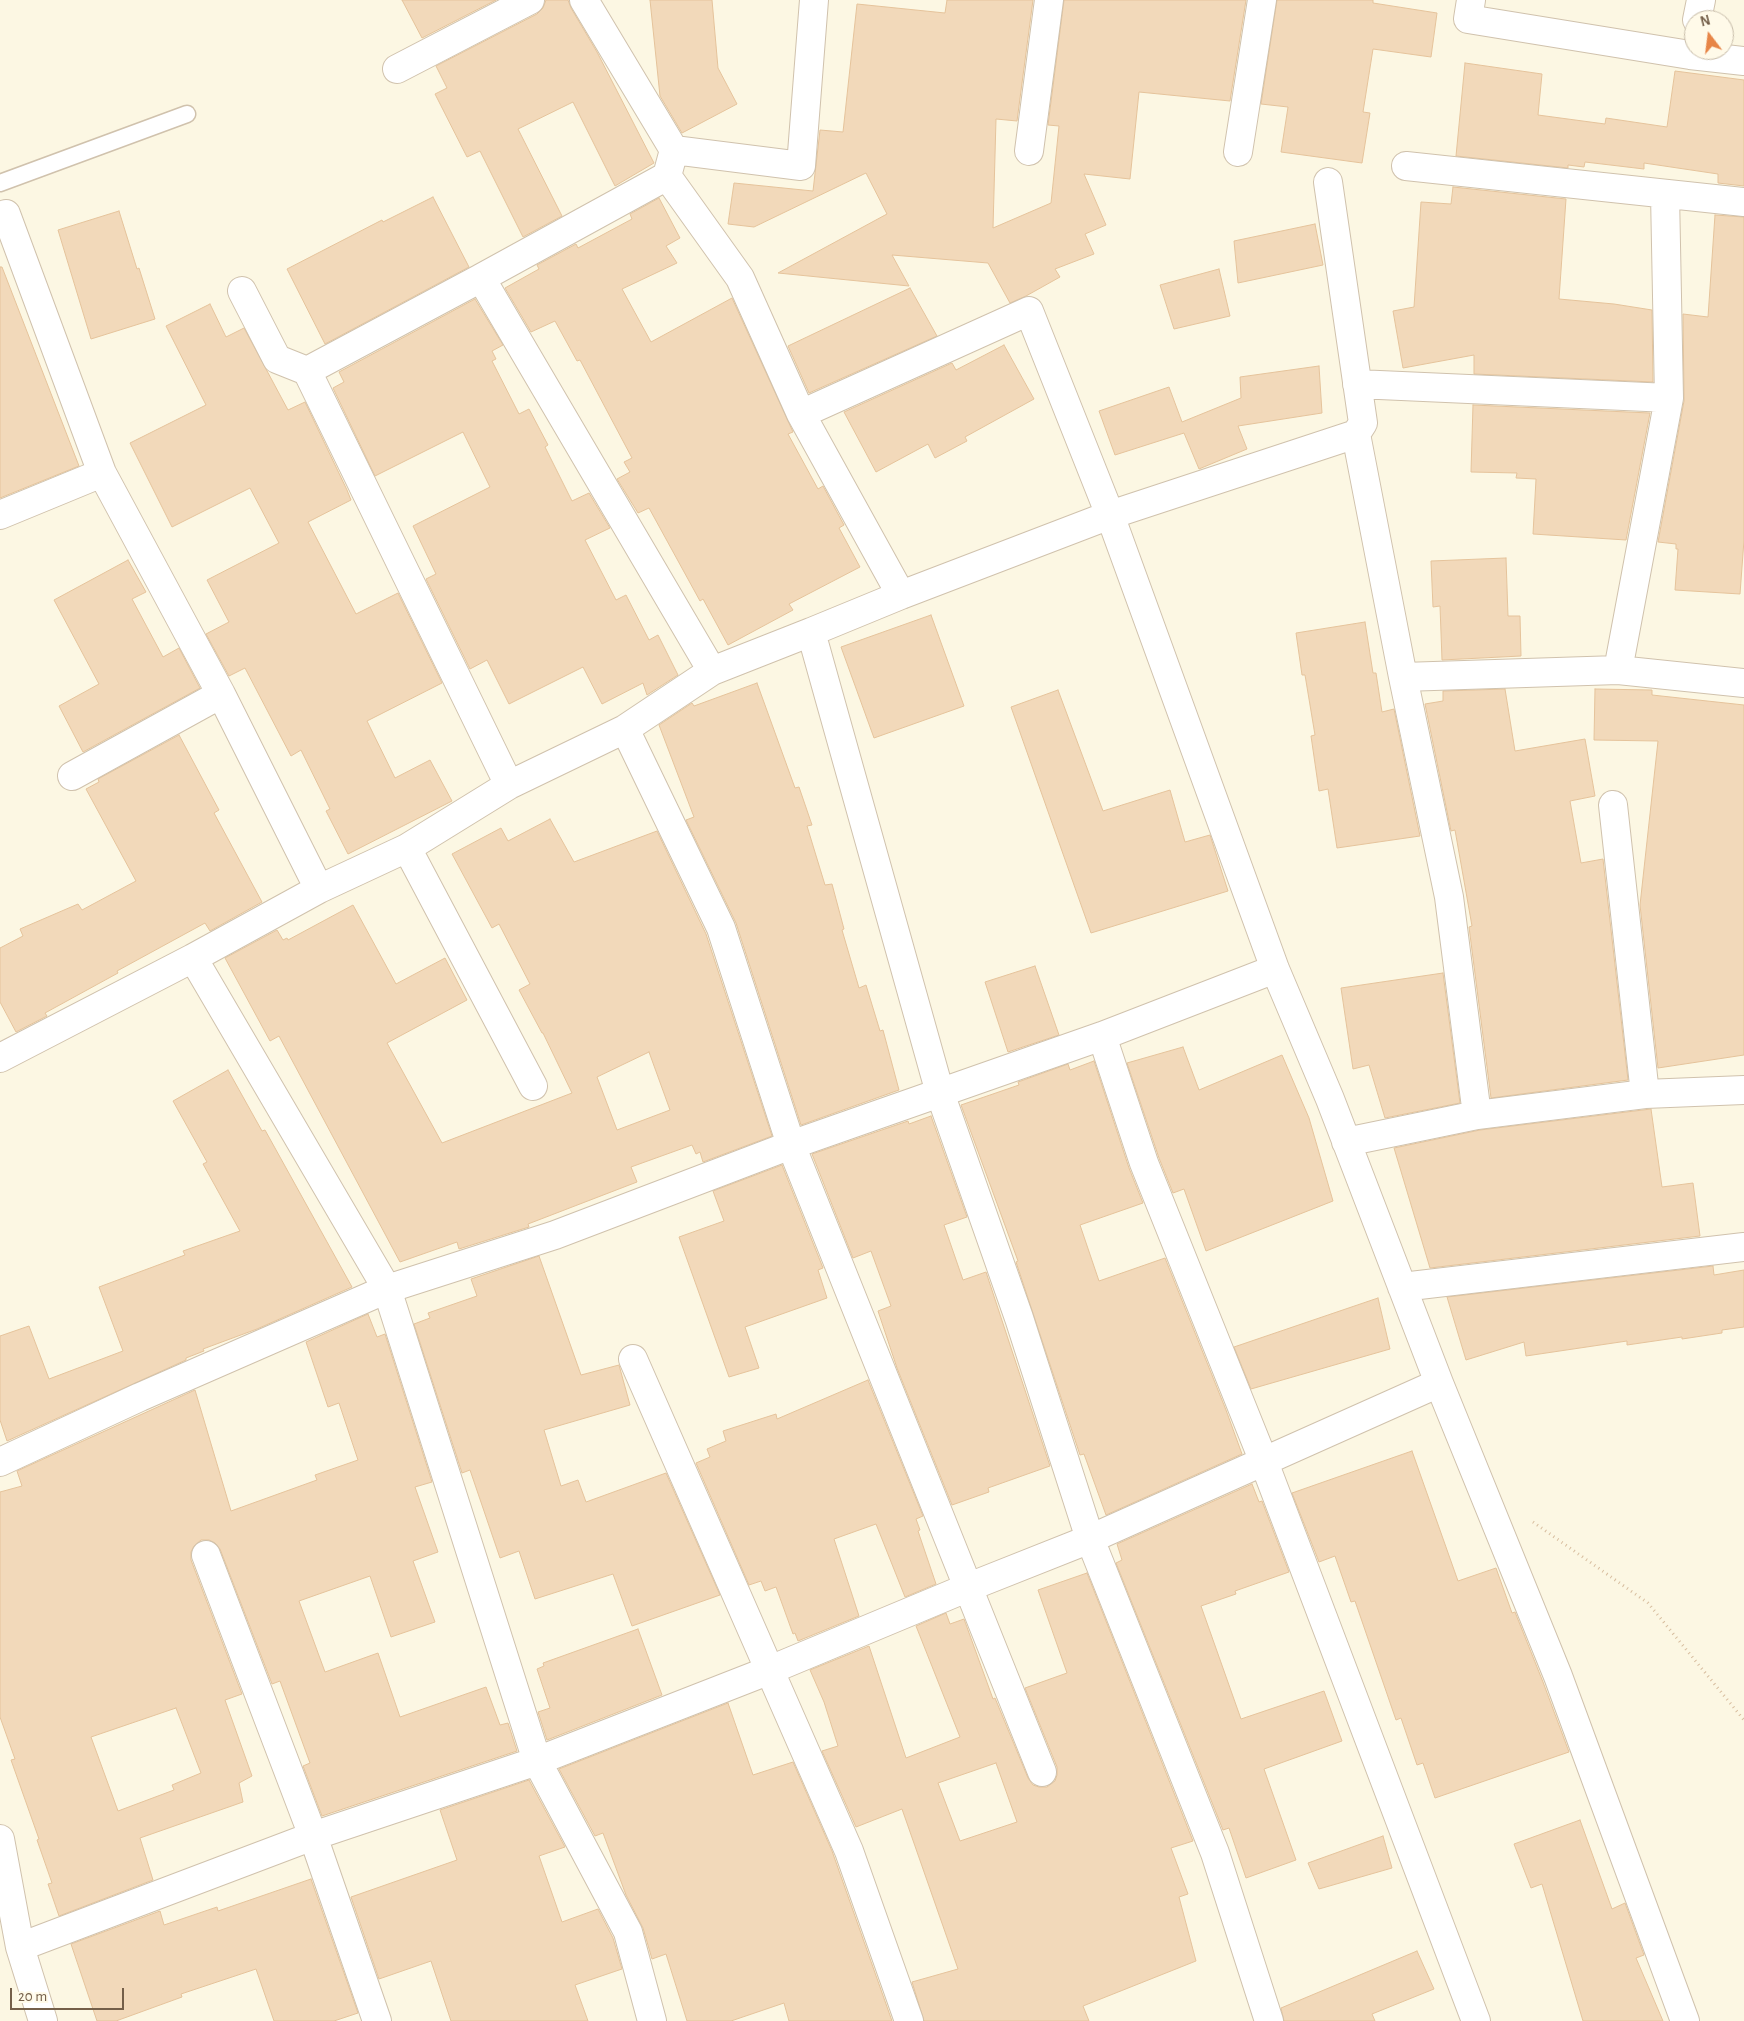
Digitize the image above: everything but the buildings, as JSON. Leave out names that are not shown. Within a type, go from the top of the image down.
[{"type":"street","points":[[397,69],[530,0]]},
{"type":"street","points":[[307,371],[667,176],[674,150],[584,0]]},
{"type":"street","points":[[674,150],[801,166],[814,0]]},
{"type":"street","points":[[1029,150],[1049,0]]},
{"type":"street","points":[[1238,152],[1262,0]]},
{"type":"street","points":[[1471,0],[1468,19],[1684,44]]},
{"type":"street","points":[[1406,166],[1744,202]]},
{"type":"street","points":[[667,176],[740,278],[801,414],[901,595]]},
{"type":"street","points":[[0,1058],[193,958],[319,889],[407,848],[509,785],[625,730],[712,670],[1110,515],[1356,434],[1363,423],[1328,182]]},
{"type":"street","points":[[1618,670],[1669,398],[1665,194]]},
{"type":"street","points":[[3,206],[102,473],[221,694],[319,889]]},
{"type":"street","points":[[480,278],[712,670]]},
{"type":"street","points":[[242,291],[277,359],[307,371],[509,785]]},
{"type":"street","points":[[801,414],[1029,311],[1110,515],[1275,968],[1346,1142],[1439,1383],[1558,1676],[1686,2021]]},
{"type":"street","points":[[1357,384],[1669,398]]},
{"type":"street","points":[[1356,434],[1403,677],[1449,897],[1477,1115]]},
{"type":"street","points":[[0,515],[102,473]]},
{"type":"street","points":[[811,632],[940,1093],[1019,1318],[1090,1540],[1215,1853],[1269,2021]]},
{"type":"street","points":[[1403,677],[1618,670],[1744,684]]},
{"type":"street","points":[[72,776],[221,694]]},
{"type":"street","points":[[625,730],[721,928],[791,1145],[1042,1772]]},
{"type":"street","points":[[1613,805],[1645,1094]]},
{"type":"street","points":[[407,848],[533,1086]]},
{"type":"street","points":[[193,958],[387,1289],[537,1761],[628,1932],[652,2021]]},
{"type":"street","points":[[0,1462],[140,1397],[387,1289],[555,1236],[791,1145],[1102,1036],[1275,968]]},
{"type":"street","points":[[1102,1036],[1144,1163],[1264,1462],[1476,2021]]},
{"type":"street","points":[[1346,1142],[1477,1115],[1645,1094],[1744,1090]]},
{"type":"street","points":[[1402,1287],[1744,1247]]},
{"type":"street","points":[[633,1359],[849,1851],[910,2021]]},
{"type":"street","points":[[20,1947],[313,1836],[537,1761],[770,1670],[969,1587],[1090,1540],[1439,1383]]},
{"type":"street","points":[[206,1555],[313,1836],[377,2021]]},
{"type":"street","points":[[0,1839],[20,1947],[43,2021]]},
{"type":"lane","points":[[0,183],[187,114]]},
{"type":"path","points":[[1529,1519],[1648,1603],[1744,1720]]}]
